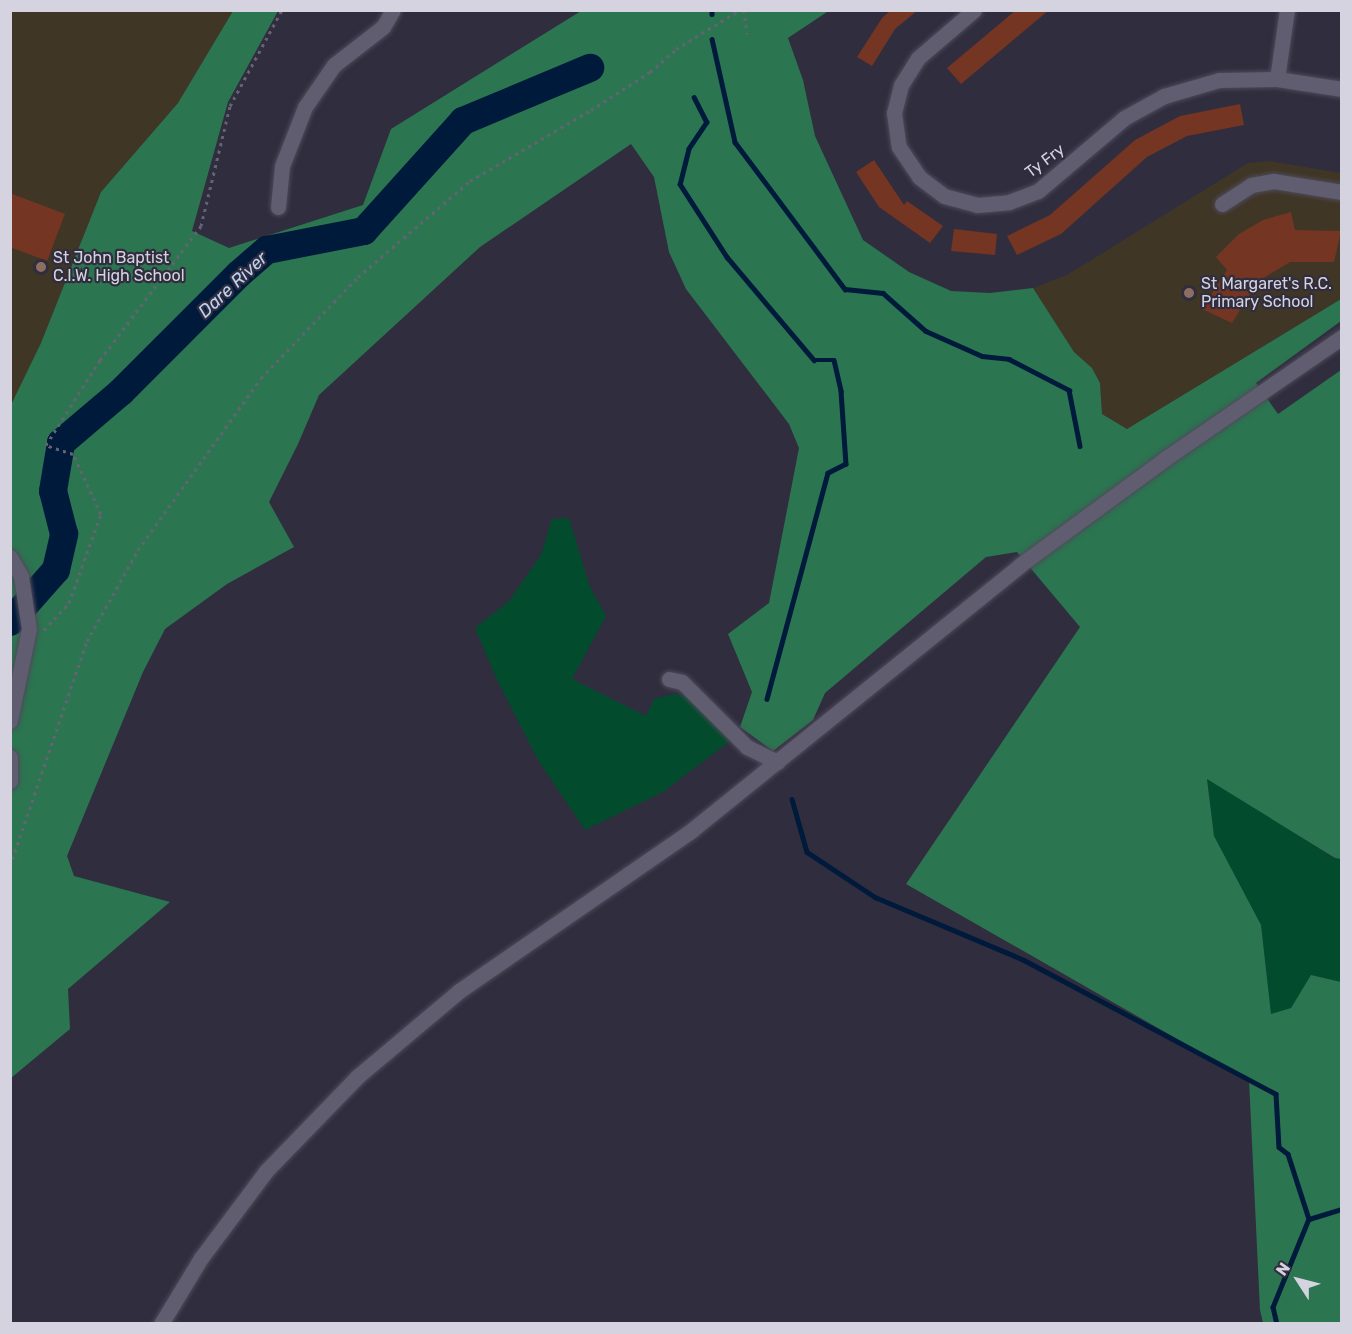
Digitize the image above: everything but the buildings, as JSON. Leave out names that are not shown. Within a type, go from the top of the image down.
[{"type":"street","points":[[278,207],[282,166],[305,107],[334,66],[383,27],[393,10]]},
{"type":"street","name":"Ty Fry","points":[[974,10],[918,58],[901,85],[894,113],[899,147],[919,177],[944,196],[977,205],[1009,202],[1038,191],[1124,118],[1164,96],[1219,80],[1276,79],[1341,89]]},
{"type":"street","points":[[1276,79],[1287,10]]},
{"type":"street","points":[[1222,204],[1251,185],[1274,181],[1341,192]]},
{"type":"street","points":[[161,1323],[201,1258],[266,1171],[357,1077],[459,991],[692,830],[862,691],[1042,549],[1166,458],[1341,337]]},
{"type":"street","points":[[10,557],[21,576],[29,629],[10,721]]},
{"type":"street","points":[[669,679],[682,682],[747,747],[778,762]]},
{"type":"street","points":[[10,758],[10,781]]},
{"type":"path","points":[[24,653],[69,603],[101,514],[73,454],[46,445],[100,360],[201,226],[230,106],[282,10]]},
{"type":"path","points":[[10,866],[87,641],[138,550],[261,378],[358,277],[470,181],[591,110],[650,72],[676,48],[742,10],[747,34]]},
{"type":"shaded area","name":"St John Baptist C.I.W. High School","points":[[11,11],[233,11],[178,103],[101,192],[41,343],[11,407]]},
{"type":"shaded area","name":"St Margaret's R.C. Primary School","points":[[1269,161],[1341,173],[1341,299],[1127,429],[1102,414],[1100,383],[1092,368],[1074,352],[1033,288],[1067,275],[1248,163]]},
{"type":"green space","points":[[830,10],[788,38],[803,80],[815,136],[863,240],[909,272],[951,291],[990,293],[1033,288],[1074,352],[1092,368],[1100,383],[1102,414],[1127,429],[1341,299],[1341,321],[1256,383],[1278,414],[1341,370],[1341,859],[1335,858],[1207,779],[1214,836],[1261,925],[1271,1014],[1291,1008],[1311,975],[1341,982],[1341,1323],[1263,1323],[1260,1310],[1249,1080],[906,884],[1080,627],[1017,552],[986,557],[825,693],[813,720],[773,751],[740,727],[752,692],[728,634],[769,603],[799,448],[789,424],[686,289],[669,252],[654,177],[631,144],[480,247],[319,395],[269,502],[294,547],[227,584],[165,629],[143,672],[67,856],[74,876],[170,902],[68,989],[70,1029],[11,1078],[10,407],[41,343],[101,192],[178,103],[233,11],[278,11],[228,102],[192,231],[229,248],[363,205],[391,129],[581,11]]},
{"type":"green space","points":[[569,518],[590,587],[606,616],[572,679],[646,716],[654,699],[675,694],[688,696],[730,741],[663,792],[585,830],[538,760],[497,680],[475,628],[509,601],[541,555],[552,519]]},
{"type":"green space","points":[[1207,778],[1334,858],[1341,859],[1341,982],[1311,975],[1291,1008],[1271,1015],[1261,925],[1214,836]]},
{"type":"waterway","points":[[712,39],[735,142],[845,289],[883,293],[926,331],[982,356],[1009,359],[1069,390],[1080,446]]},
{"type":"waterway","name":"Dare River","points":[[10,622],[56,570],[64,534],[53,491],[61,443],[121,392],[239,274],[267,250],[364,231],[463,121],[590,68]]},
{"type":"waterway","points":[[694,97],[707,122],[689,149],[680,184],[727,257],[814,360],[834,360],[841,391],[846,464],[828,473],[767,699]]},
{"type":"waterway","points":[[792,799],[807,852],[875,897],[1024,960],[1276,1094],[1279,1147],[1288,1154],[1309,1219],[1273,1307],[1277,1324]]},
{"type":"waterway","points":[[1309,1219],[1342,1209]]},
{"type":"place","name":"St John Baptist C.I.W. High School","points":[[41,267]]},
{"type":"place","name":"St Margaret's R.C. Primary School","points":[[1189,293]]}]
